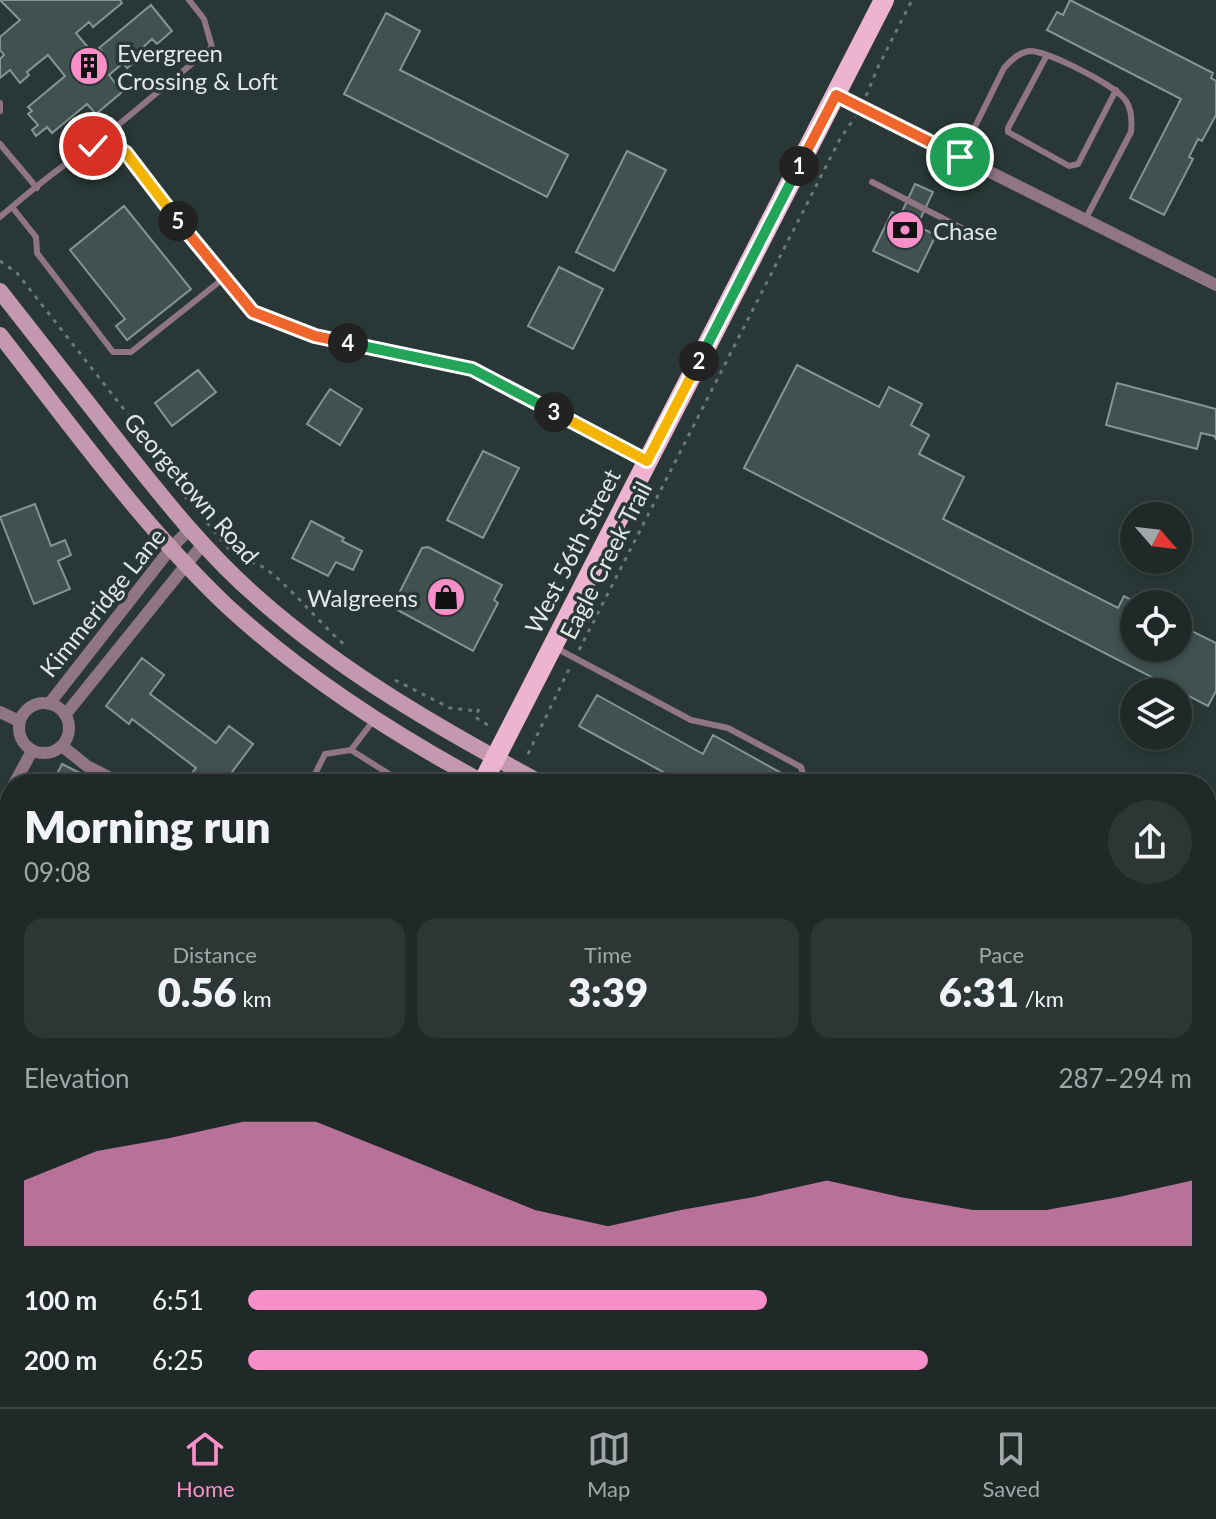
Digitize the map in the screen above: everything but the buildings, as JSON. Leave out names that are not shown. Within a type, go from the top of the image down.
[{"type":"main road","name":"West 56th Street","points":[[487,774],[884,0]]},
{"type":"main road","name":"Georgetown Road","points":[[0,291],[196,524],[203,544],[258,598],[342,665],[398,702],[525,774]]},
{"type":"main road","points":[[0,335],[171,548],[233,611],[277,649],[374,719],[468,774]]},
{"type":"street","points":[[836,95],[1216,285]]},
{"type":"street","name":"Kimmeridge Lane","points":[[49,704],[171,548],[196,524]]},
{"type":"street","name":"Kimmeridge Lane","points":[[65,715],[203,544]]},
{"type":"street","points":[[49,704],[65,715],[69,731],[62,746],[47,754],[32,751],[20,739],[19,721],[34,705],[49,704]]},
{"type":"street","points":[[0,712],[19,721]]},
{"type":"street","points":[[62,746],[103,774]]},
{"type":"street","points":[[19,774],[32,751]]},
{"type":"lane","points":[[0,217],[93,146],[212,47],[204,19],[189,0]]},
{"type":"lane","points":[[960,157],[1004,68],[1015,56],[1029,51],[1047,55],[1116,90],[1127,102],[1132,121],[1131,132],[1085,220]]},
{"type":"lane","points":[[1047,55],[1008,132],[1069,166],[1078,164],[1116,90]]},
{"type":"lane","points":[[0,103],[0,111]]},
{"type":"lane","points":[[93,146],[109,143],[126,153],[253,312],[315,336],[472,369],[647,461]]},
{"type":"lane","points":[[0,144],[37,188]]},
{"type":"lane","points":[[872,182],[983,239]]},
{"type":"lane","points":[[12,207],[36,237],[37,253],[113,352],[131,352],[224,278]]},
{"type":"lane","points":[[552,646],[691,720],[728,728],[801,767],[803,774]]},
{"type":"lane","points":[[351,750],[374,719]]},
{"type":"lane","points":[[315,774],[325,754],[351,750],[389,774]]},
{"type":"path","name":"Eagle Creek Trail","points":[[528,754],[912,0]]},
{"type":"path","points":[[0,261],[17,273],[154,446],[177,477],[189,505]]},
{"type":"path","points":[[196,524],[240,558],[266,569],[354,653]]},
{"type":"path","points":[[391,677],[450,708],[478,710],[475,717]]},
{"type":"place","name":"Evergreen Crossing & Loft","points":[[89,66]]},
{"type":"place","name":"Chase","points":[[905,230]]},
{"type":"place","name":"Walgreens","points":[[446,597]]},
{"type":"route","points":[[93,146],[109,143],[126,153],[253,312],[315,336],[472,369],[647,461],[836,95],[960,157]]}]
